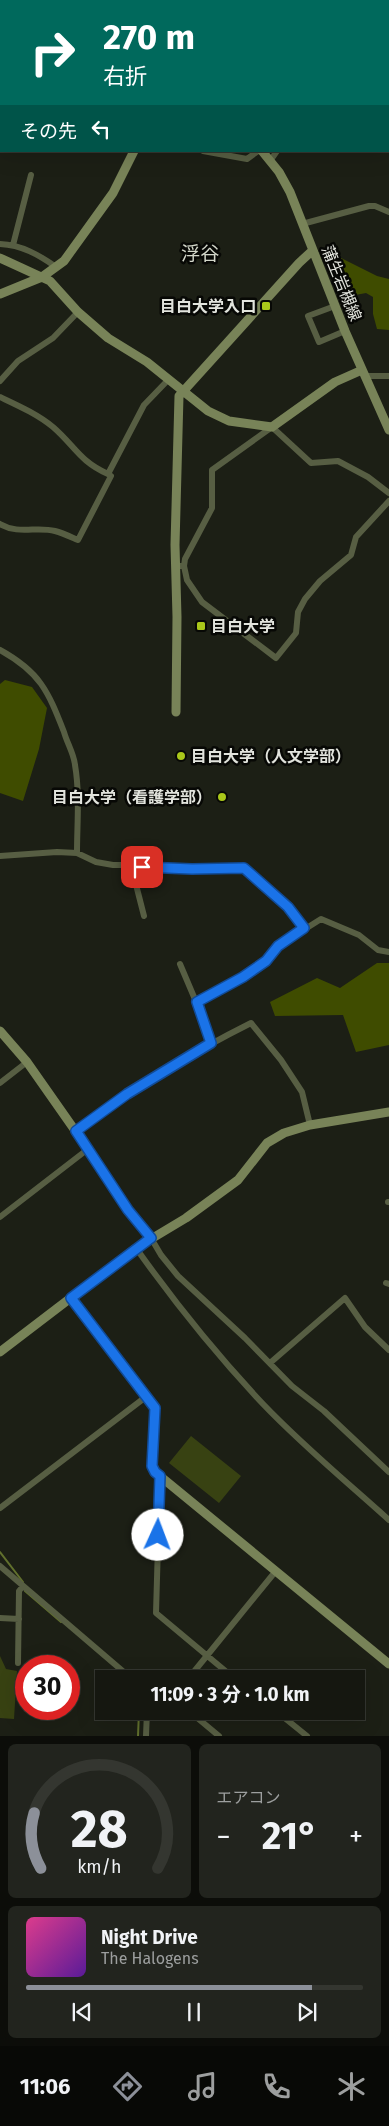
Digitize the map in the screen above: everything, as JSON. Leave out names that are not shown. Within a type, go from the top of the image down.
[{"type":"street","points":[[0,294],[42,276],[64,261],[113,193],[134,152]]},
{"type":"street","points":[[207,152],[231,158],[247,159],[250,154]]},
{"type":"street","name":"蒲生岩槻線","points":[[263,152],[290,192],[345,331],[389,430]]},
{"type":"street","points":[[270,161],[276,152]]},
{"type":"street","points":[[13,245],[31,175]]},
{"type":"street","points":[[302,224],[370,206],[376,206],[389,212]]},
{"type":"street","points":[[0,244],[13,245],[37,254],[56,267]]},
{"type":"street","points":[[176,712],[179,566],[178,402],[182,390],[312,251]]},
{"type":"street","points":[[0,258],[42,276],[54,284],[78,312],[108,338],[147,362],[208,411],[229,421],[272,427],[311,463],[338,461],[368,477],[389,493]]},
{"type":"street","points":[[335,306],[308,316],[319,342],[345,331]]},
{"type":"street","points":[[0,381],[18,361],[53,338],[78,312]]},
{"type":"street","points":[[179,566],[212,508],[212,470],[335,382],[363,373],[389,376]]},
{"type":"street","points":[[108,474],[144,405],[169,380]]},
{"type":"street","points":[[0,396],[37,415],[55,429],[84,461],[111,476],[78,540],[55,531],[26,531],[12,529],[0,524]]},
{"type":"street","points":[[179,566],[194,593],[202,602],[276,658],[296,633],[298,612],[305,599],[320,581],[351,555],[356,537],[389,501]]},
{"type":"street","points":[[0,650],[15,658],[43,684],[52,702],[75,763],[78,799],[77,854]]},
{"type":"street","points":[[0,856],[35,853],[77,854],[96,862],[113,865],[131,865],[144,916]]},
{"type":"street","points":[[142,867],[192,869],[244,868],[288,907],[304,928]]},
{"type":"street","points":[[197,1002],[243,977],[266,961],[278,946],[321,919],[358,935],[378,950],[389,952]]},
{"type":"street","points":[[180,964],[197,1002],[211,1043]]},
{"type":"street","points":[[76,1131],[127,1094],[211,1043],[251,1022],[281,1060],[302,1092],[310,1125]]},
{"type":"street","points":[[0,1031],[27,1062],[76,1131],[128,1210],[178,1276],[292,1386],[324,1411],[389,1472]]},
{"type":"street","points":[[0,1082],[27,1062]]},
{"type":"street","points":[[0,1352],[136,1248],[186,1218],[238,1180],[267,1143],[284,1132],[310,1125],[389,1112]]},
{"type":"street","points":[[0,1217],[88,1149]]},
{"type":"street","points":[[136,1248],[176,1302],[263,1404],[305,1445],[389,1520]]},
{"type":"street","points":[[71,1298],[155,1408],[152,1466],[155,1472],[389,1664]]},
{"type":"street","points":[[270,1363],[346,1298],[366,1327],[389,1350]]},
{"type":"street","points":[[0,1508],[147,1396]]},
{"type":"street","points":[[160,1476],[156,1613],[224,1670]]},
{"type":"street","points":[[0,1566],[121,1670]]},
{"type":"street","points":[[196,1670],[275,1572]]},
{"type":"street","points":[[18,1655],[20,1592],[23,1586]]},
{"type":"street","points":[[0,1618],[19,1619]]},
{"type":"street","points":[[146,1736],[147,1720]]},
{"type":"street","points":[[200,1720],[219,1736]]},
{"type":"street","points":[[287,1720],[307,1736]]},
{"type":"green space","points":[[341,258],[377,276],[389,279],[389,330],[377,329],[373,314],[373,297],[366,293],[345,297],[342,294]]},
{"type":"green space","points":[[5,680],[32,687],[47,708],[39,749],[23,801],[0,793],[0,684]]},
{"type":"green space","points":[[377,963],[389,963],[389,1045],[356,1052],[343,1015],[275,1016],[270,1002],[317,978],[340,988]]},
{"type":"green space","points":[[191,1436],[241,1476],[219,1503],[169,1463]]},
{"type":"green space","points":[[0,1656],[6,1669],[15,1671],[15,1703],[14,1719],[0,1718]]},
{"type":"waterway","points":[[0,1552],[23,1582]]},
{"type":"waterway","points":[[25,1591],[61,1622]]},
{"type":"waterway","points":[[138,1736],[139,1720]]},
{"type":"place","name":"目白大学入口","points":[[266,306]]},
{"type":"place","name":"目白大学","points":[[201,626]]},
{"type":"place","name":"目白大学（人文学部）","points":[[181,756]]},
{"type":"place","name":"目白大学（看護学部）","points":[[222,797]]},
{"type":"district","name":"浮谷","points":[[200,253]]},
{"type":"route","points":[[142,867],[192,869],[244,868],[269,888],[288,907],[304,928],[278,946],[266,961],[243,977],[197,1002],[211,1043],[127,1094],[76,1131],[128,1210],[151,1238],[71,1298],[155,1408],[152,1466],[160,1476],[158,1535]]}]
